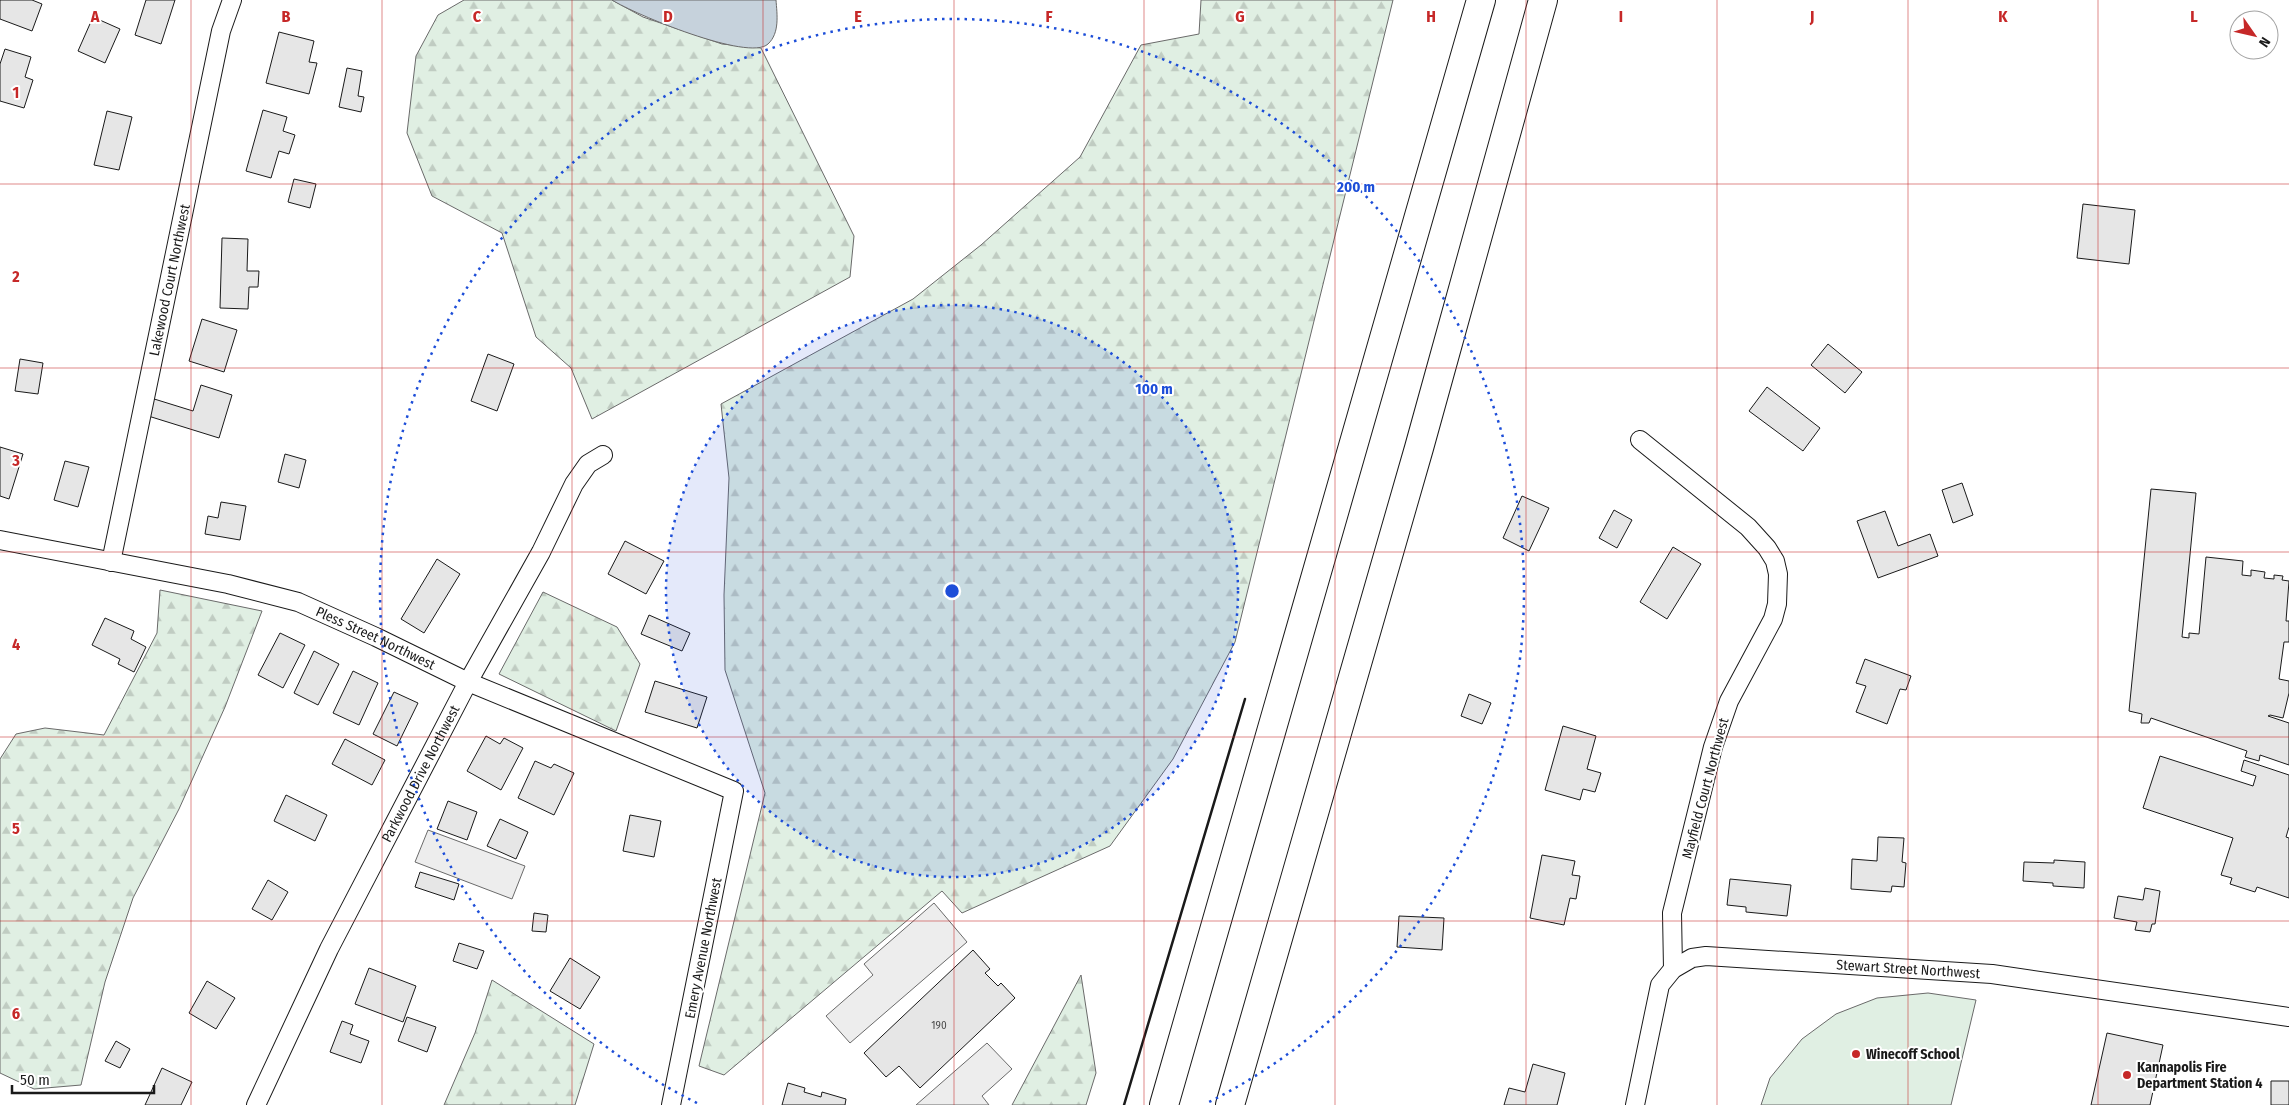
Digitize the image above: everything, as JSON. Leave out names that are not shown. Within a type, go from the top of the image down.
[{"type":"highway","points":[[1164,1105],[1481,0]]},
{"type":"highway","points":[[1230,1105],[1416,457],[1543,0]]},
{"type":"street","name":"Lakewood Court Northwest","points":[[111,562],[221,31],[232,0]]},
{"type":"street","name":"Mayfield Court Northwest","points":[[1640,440],[1748,527],[1767,548],[1775,561],[1778,574],[1777,604],[1773,619],[1729,701],[1713,747],[1672,913],[1673,969]]},
{"type":"street","name":"Parkwood Drive Northwest","points":[[256,1105],[329,949],[468,682],[541,552],[574,484],[588,464],[603,455]]},
{"type":"street","name":"Pless Street Northwest","points":[[0,540],[228,584],[298,602],[376,637],[468,682],[734,791]]},
{"type":"street","name":"Emery Avenue Northwest","points":[[671,1105],[734,791]]},
{"type":"street","name":"Stewart Street Northwest","points":[[1635,1105],[1660,985],[1673,969],[1692,958],[1706,956],[1992,974],[2289,1017]]},
{"type":"green space","points":[[464,0],[612,0],[643,17],[722,44],[761,48],[854,236],[850,277],[592,419],[571,368],[536,337],[502,233],[432,196],[407,133],[416,56],[438,15]]},
{"type":"green space","points":[[1201,0],[1393,0],[1235,642],[1173,759],[1110,846],[962,913],[942,891],[724,1075],[699,1066],[765,793],[725,670],[724,595],[729,478],[721,404],[913,299],[981,245],[1080,157],[1141,45],[1199,34]]},
{"type":"green space","points":[[160,590],[262,611],[225,707],[179,809],[133,898],[105,982],[81,1085],[34,1089],[0,1073],[0,759],[16,734],[45,728],[104,735],[157,633]]},
{"type":"green space","points":[[543,592],[617,627],[640,664],[616,731],[499,674]]},
{"type":"green space","points":[[1081,975],[1096,1073],[1086,1105],[1012,1105]]},
{"type":"green space","points":[[492,980],[594,1044],[575,1105],[444,1105],[475,1033]]},
{"type":"green space","points":[[1928,993],[1976,1000],[1951,1105],[1761,1105],[1770,1078],[1802,1039],[1836,1014],[1877,998]]},
{"type":"shaded area","points":[[612,0],[776,0],[776,29],[772,40],[768,44],[757,48],[739,47],[716,42],[666,25]]},
{"type":"shaded area","points":[[428,830],[525,866],[512,899],[415,862]]},
{"type":"shaded area","points":[[934,903],[967,942],[850,1043],[826,1016],[873,975],[864,964]]},
{"type":"shaded area","points":[[987,1043],[1012,1069],[982,1096],[989,1105],[916,1105]]},
{"type":"building","points":[[0,0],[32,0],[42,4],[32,31],[0,19]]},
{"type":"building","points":[[146,0],[175,0],[161,44],[135,35]]},
{"type":"building","points":[[93,17],[120,29],[105,63],[78,51]]},
{"type":"building","points":[[279,32],[314,41],[309,62],[317,63],[309,94],[266,83]]},
{"type":"building","points":[[5,49],[31,57],[25,77],[33,80],[24,108],[0,101],[0,64]]},
{"type":"building","points":[[347,68],[362,71],[358,96],[364,97],[361,112],[339,107]]},
{"type":"building","points":[[263,110],[287,117],[283,131],[295,135],[289,154],[279,151],[271,178],[246,171]]},
{"type":"building","points":[[107,111],[132,117],[119,170],[94,165]]},
{"type":"building","points":[[294,179],[316,184],[310,208],[288,202]]},
{"type":"building","points":[[2083,204],[2135,210],[2129,264],[2077,258]]},
{"type":"building","points":[[222,238],[248,239],[247,271],[259,271],[258,287],[249,287],[248,309],[220,308]]},
{"type":"building","points":[[202,319],[237,330],[224,372],[189,361]]},
{"type":"building","points":[[1828,344],[1862,372],[1845,393],[1811,365]]},
{"type":"building","points":[[488,354],[514,364],[497,411],[471,401]]},
{"type":"building","points":[[20,359],[43,363],[38,394],[15,391]]},
{"type":"building","points":[[201,385],[232,395],[219,438],[145,415],[151,398],[193,411]]},
{"type":"building","points":[[1767,387],[1820,428],[1803,451],[1749,411]]},
{"type":"building","points":[[0,447],[23,454],[9,499],[0,496]]},
{"type":"building","points":[[285,454],[306,460],[299,488],[278,482]]},
{"type":"building","points":[[65,461],[89,467],[78,507],[54,500]]},
{"type":"building","points":[[1962,483],[1973,515],[1953,523],[1942,490]]},
{"type":"building","points":[[2151,489],[2196,493],[2182,637],[2189,638],[2189,633],[2199,634],[2206,557],[2243,561],[2242,575],[2251,576],[2251,570],[2265,572],[2264,578],[2274,579],[2274,575],[2283,576],[2282,580],[2289,581],[2286,621],[2289,621],[2289,642],[2284,642],[2279,679],[2289,681],[2289,693],[2283,718],[2268,716],[2289,723],[2289,765],[2260,755],[2259,761],[2245,757],[2247,751],[2151,718],[2149,723],[2141,723],[2142,714],[2129,711]]},
{"type":"building","points":[[1522,496],[1549,508],[1529,551],[1503,538]]},
{"type":"building","points":[[221,502],[246,506],[240,540],[205,534],[208,516],[218,518]]},
{"type":"building","points":[[1614,510],[1632,520],[1617,548],[1599,538]]},
{"type":"building","points":[[1885,511],[1898,546],[1930,534],[1938,556],[1878,578],[1857,521]]},
{"type":"building","points":[[625,541],[664,561],[646,594],[608,574]]},
{"type":"building","points":[[1673,547],[1701,564],[1667,619],[1640,602]]},
{"type":"building","points":[[437,559],[460,574],[424,633],[401,619]]},
{"type":"building","points":[[649,615],[690,633],[682,651],[641,634]]},
{"type":"building","points":[[105,618],[134,631],[131,639],[146,647],[134,672],[118,664],[120,659],[92,645]]},
{"type":"building","points":[[280,633],[305,645],[283,688],[258,675]]},
{"type":"building","points":[[314,651],[339,664],[318,705],[294,693]]},
{"type":"building","points":[[1865,659],[1911,676],[1906,690],[1900,689],[1887,724],[1856,712],[1866,686],[1856,683]]},
{"type":"building","points":[[353,671],[378,683],[359,725],[333,713]]},
{"type":"building","points":[[655,681],[707,697],[697,728],[645,712]]},
{"type":"building","points":[[394,692],[418,703],[397,746],[373,734]]},
{"type":"building","points":[[1469,694],[1491,703],[1482,724],[1461,716]]},
{"type":"building","points":[[1563,726],[1596,736],[1587,769],[1601,773],[1595,792],[1583,789],[1580,800],[1545,790]]},
{"type":"building","points":[[486,736],[500,744],[504,738],[523,748],[501,790],[467,771]]},
{"type":"building","points":[[345,739],[385,760],[372,785],[332,764]]},
{"type":"building","points":[[2160,756],[2253,786],[2256,776],[2241,771],[2244,760],[2289,775],[2289,827],[2286,837],[2289,838],[2289,898],[2257,887],[2255,892],[2230,884],[2232,878],[2221,875],[2233,838],[2143,808]]},
{"type":"building","points":[[535,761],[551,768],[554,764],[574,773],[554,815],[518,798]]},
{"type":"building","points":[[286,795],[327,815],[315,841],[274,821]]},
{"type":"building","points":[[448,801],[477,812],[467,840],[437,829]]},
{"type":"building","points":[[630,815],[661,821],[654,857],[623,851]]},
{"type":"building","points":[[500,819],[528,832],[516,859],[487,846]]},
{"type":"building","points":[[1878,837],[1904,838],[1902,862],[1906,863],[1904,887],[1892,886],[1891,892],[1851,889],[1852,859],[1877,861]]},
{"type":"building","points":[[1542,855],[1575,861],[1572,875],[1580,876],[1576,899],[1570,898],[1564,925],[1530,918]]},
{"type":"building","points":[[2054,860],[2085,862],[2084,888],[2053,886],[2053,883],[2023,881],[2024,862],[2054,863]]},
{"type":"building","points":[[420,872],[459,884],[454,900],[415,887]]},
{"type":"building","points":[[1730,879],[1791,885],[1787,916],[1746,912],[1746,907],[1727,905]]},
{"type":"building","points":[[268,880],[288,892],[272,920],[252,909]]},
{"type":"building","points":[[2145,888],[2160,891],[2155,924],[2152,924],[2150,932],[2135,930],[2137,922],[2114,918],[2118,896],[2143,900]]},
{"type":"building","points":[[534,913],[548,915],[546,932],[532,931]]},
{"type":"building","points":[[1399,916],[1444,918],[1442,950],[1397,947]]},
{"type":"building","points":[[459,943],[484,951],[477,969],[453,961]]},
{"type":"building","points":[[973,950],[990,969],[985,973],[998,986],[1001,983],[1015,998],[920,1088],[899,1066],[886,1077],[864,1053]]},
{"type":"building","points":[[570,958],[600,977],[580,1009],[550,991]]},
{"type":"building","points":[[369,968],[416,986],[403,1022],[355,1004]]},
{"type":"building","points":[[207,981],[235,998],[216,1029],[189,1013]]},
{"type":"building","points":[[407,1017],[436,1027],[427,1052],[398,1041]]},
{"type":"building","points":[[342,1021],[353,1025],[350,1034],[369,1041],[361,1063],[330,1052]]},
{"type":"building","name":"Kannapolis Fire Department Station 4","points":[[2107,1033],[2163,1045],[2150,1105],[2091,1105]]},
{"type":"building","points":[[116,1041],[130,1049],[120,1068],[105,1061]]},
{"type":"building","points":[[1533,1064],[1565,1073],[1557,1105],[1504,1105],[1509,1088],[1525,1092]]},
{"type":"building","points":[[162,1068],[192,1082],[181,1105],[145,1105]]},
{"type":"building","points":[[2271,1081],[2289,1081],[2289,1105],[2271,1105]]},
{"type":"building","points":[[788,1083],[805,1088],[804,1092],[821,1097],[822,1092],[846,1099],[845,1105],[782,1105]]},
{"type":"wall","points":[[1124,1105],[1245,699]]},
{"type":"place","name":"Winecoff School","points":[[1856,1054]]},
{"type":"place","name":"Kannapolis Fire Department Station 4","points":[[2127,1075]]}]
